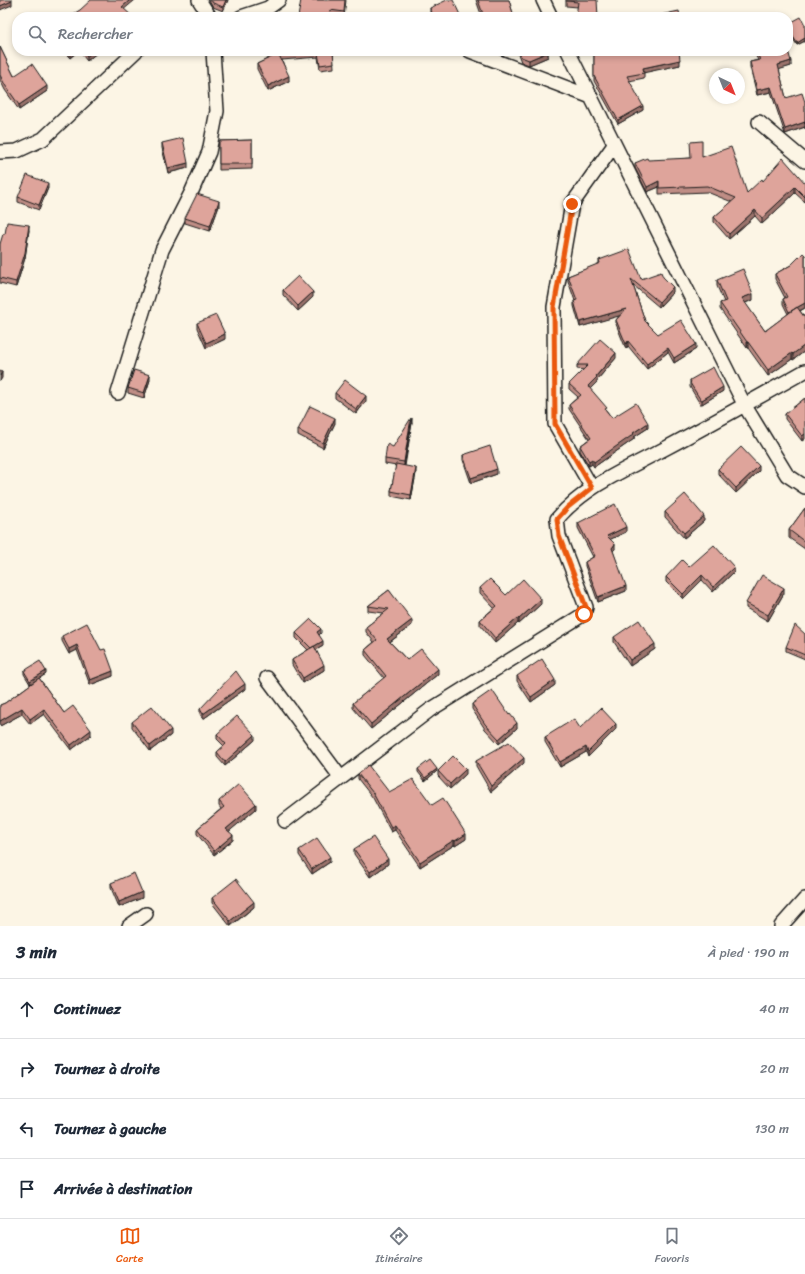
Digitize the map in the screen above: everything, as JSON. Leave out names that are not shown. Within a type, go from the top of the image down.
[{"type":"street","points":[[199,0],[207,12]]},
{"type":"street","points":[[256,12],[268,8],[280,0]]},
{"type":"street","points":[[542,0],[548,12]]},
{"type":"street","points":[[0,152],[18,151],[44,139],[131,56]]},
{"type":"street","points":[[118,394],[162,250],[210,152],[217,111],[213,56]]},
{"type":"street","points":[[483,56],[591,97]]},
{"type":"street","points":[[570,56],[745,406],[787,475],[805,487]]},
{"type":"street","points":[[759,122],[805,161]]},
{"type":"street","points":[[592,488],[555,424],[554,307],[572,204],[614,145]]},
{"type":"street","points":[[285,821],[430,710],[584,614],[586,607],[559,536],[557,519],[568,507],[592,488],[745,406],[805,371]]},
{"type":"street","points":[[267,678],[341,778]]},
{"type":"street","points":[[781,926],[805,898]]},
{"type":"street","points":[[129,926],[146,914]]},
{"type":"building","points":[[0,0],[12,0],[12,1],[0,6]]},
{"type":"building","points":[[91,0],[130,0],[122,7],[128,12],[77,12]]},
{"type":"building","points":[[211,0],[226,0],[223,7],[213,3]]},
{"type":"building","points":[[301,0],[345,0],[344,12],[330,10],[330,12],[299,12]]},
{"type":"building","points":[[447,0],[453,0],[459,12],[432,12],[430,8]]},
{"type":"building","points":[[478,0],[509,0],[513,12],[482,12]]},
{"type":"building","points":[[597,0],[598,12],[577,12],[578,2],[566,1]]},
{"type":"building","points":[[801,17],[805,25],[805,38],[797,43],[793,37],[793,21]]},
{"type":"building","points":[[0,47],[14,76],[32,64],[47,86],[19,105],[0,75]]},
{"type":"building","points":[[274,56],[279,56],[289,76],[268,86],[257,64]]},
{"type":"building","points":[[318,56],[333,56],[334,63],[320,65]]},
{"type":"building","points":[[521,56],[538,56],[529,60]]},
{"type":"building","points":[[594,56],[680,56],[680,60],[643,68],[644,73],[627,76],[643,106],[618,120],[594,76]]},
{"type":"building","points":[[758,56],[790,56],[791,61],[778,65],[786,98],[802,93],[805,102],[805,122],[785,129],[771,87],[757,90],[750,62],[760,60]]},
{"type":"building","points":[[183,138],[188,163],[168,168],[162,143]]},
{"type":"building","points":[[252,140],[252,164],[219,164],[219,141]]},
{"type":"building","points":[[702,141],[702,157],[731,147],[747,193],[762,179],[763,181],[783,158],[805,183],[805,197],[795,187],[762,218],[755,210],[729,234],[714,217],[736,198],[707,186],[659,188],[659,181],[647,187],[635,163],[647,158],[648,160],[691,158],[690,142]]},
{"type":"building","points":[[27,175],[48,183],[39,205],[18,197]]},
{"type":"building","points":[[197,194],[219,201],[210,226],[185,218]]},
{"type":"building","points":[[7,222],[29,225],[25,253],[16,282],[0,278],[0,244],[3,234],[5,234]]},
{"type":"building","points":[[629,249],[641,279],[661,272],[663,277],[673,287],[659,302],[631,279],[645,321],[658,334],[681,320],[696,344],[674,358],[668,348],[647,364],[628,341],[626,344],[616,320],[626,309],[580,322],[574,301],[577,300],[568,276],[600,263],[599,260]]},
{"type":"building","points":[[803,253],[805,255],[805,303],[789,312],[783,299],[787,297],[775,274],[791,265]]},
{"type":"building","points":[[743,269],[753,294],[742,298],[765,331],[797,307],[805,318],[805,345],[768,370],[720,303],[726,301],[717,280]]},
{"type":"building","points":[[298,276],[313,292],[298,306],[283,290]]},
{"type":"building","points":[[216,315],[225,334],[206,343],[197,323]]},
{"type":"building","points":[[600,339],[616,353],[588,386],[607,408],[605,409],[612,418],[636,403],[648,423],[594,462],[592,459],[589,461],[580,446],[591,438],[569,405],[581,395],[569,384],[588,365],[577,365]]},
{"type":"building","points":[[713,367],[723,387],[702,400],[690,383],[690,380]]},
{"type":"building","points":[[134,370],[150,375],[144,393],[128,388]]},
{"type":"building","points":[[345,380],[366,396],[356,409],[335,393]]},
{"type":"building","points":[[805,398],[805,434],[802,436],[785,414]]},
{"type":"building","points":[[310,406],[335,418],[323,443],[298,430]]},
{"type":"building","points":[[411,418],[404,462],[385,459],[387,444],[393,447]]},
{"type":"building","points":[[490,446],[497,469],[471,478],[463,455]]},
{"type":"building","points":[[741,447],[759,466],[736,488],[718,469]]},
{"type":"building","points":[[396,464],[416,468],[411,495],[391,491]]},
{"type":"building","points":[[685,494],[704,516],[684,533],[665,512]]},
{"type":"building","points":[[615,504],[626,527],[607,536],[615,544],[612,548],[626,586],[598,597],[585,562],[595,556],[578,523]]},
{"type":"building","points":[[805,508],[805,542],[789,530]]},
{"type":"building","points":[[714,545],[734,567],[713,587],[702,575],[683,594],[666,577],[682,560],[689,567]]},
{"type":"building","points":[[762,575],[784,588],[768,615],[746,603]]},
{"type":"building","points":[[490,579],[506,595],[523,579],[541,599],[495,638],[480,620],[497,606],[480,588]]},
{"type":"building","points":[[389,590],[412,620],[387,639],[407,660],[421,649],[438,669],[371,724],[353,703],[386,676],[365,650],[377,640],[366,627],[389,609],[368,606]]},
{"type":"building","points":[[311,619],[321,629],[317,632],[323,641],[311,648],[296,633]]},
{"type":"building","points":[[639,620],[655,644],[630,660],[614,637]]},
{"type":"building","points":[[87,623],[101,650],[105,649],[113,671],[90,680],[77,645],[69,649],[62,636]]},
{"type":"building","points":[[795,625],[805,634],[805,655],[786,647]]},
{"type":"building","points":[[314,646],[324,665],[303,678],[292,660]]},
{"type":"building","points":[[542,659],[555,680],[531,697],[517,676]]},
{"type":"building","points":[[40,661],[46,671],[30,681],[24,671]]},
{"type":"building","points":[[236,671],[245,684],[203,714],[200,709]]},
{"type":"building","points":[[39,678],[64,713],[73,706],[91,730],[71,745],[44,709],[30,719],[22,708],[0,721],[0,705],[5,703]]},
{"type":"building","points":[[492,690],[509,715],[510,714],[517,723],[499,739],[485,724],[472,704]]},
{"type":"building","points":[[152,706],[171,730],[150,746],[132,722]]},
{"type":"building","points":[[601,708],[616,724],[588,752],[586,747],[560,762],[545,737],[574,719],[580,728]]},
{"type":"building","points":[[237,716],[255,735],[225,762],[217,752],[226,744],[217,734]]},
{"type":"building","points":[[509,742],[524,758],[491,786],[476,761]]},
{"type":"building","points":[[453,756],[466,769],[450,784],[438,771]]},
{"type":"building","points":[[430,760],[437,769],[425,778],[418,769]]},
{"type":"building","points":[[368,765],[389,792],[413,779],[432,805],[443,798],[466,834],[420,862],[395,825],[391,827],[373,793],[358,774]]},
{"type":"building","points":[[239,784],[256,804],[226,829],[233,835],[214,851],[197,829],[224,807],[219,801]]},
{"type":"building","points":[[373,837],[388,859],[370,872],[354,849]]},
{"type":"building","points":[[317,838],[330,857],[312,869],[299,850]]},
{"type":"building","points":[[134,873],[142,892],[119,902],[111,883]]},
{"type":"building","points":[[236,879],[254,902],[230,921],[212,898]]},
{"type":"route","points":[[572,204],[554,307],[555,424],[592,488],[568,507],[557,519],[559,536],[586,607],[584,614]]}]
